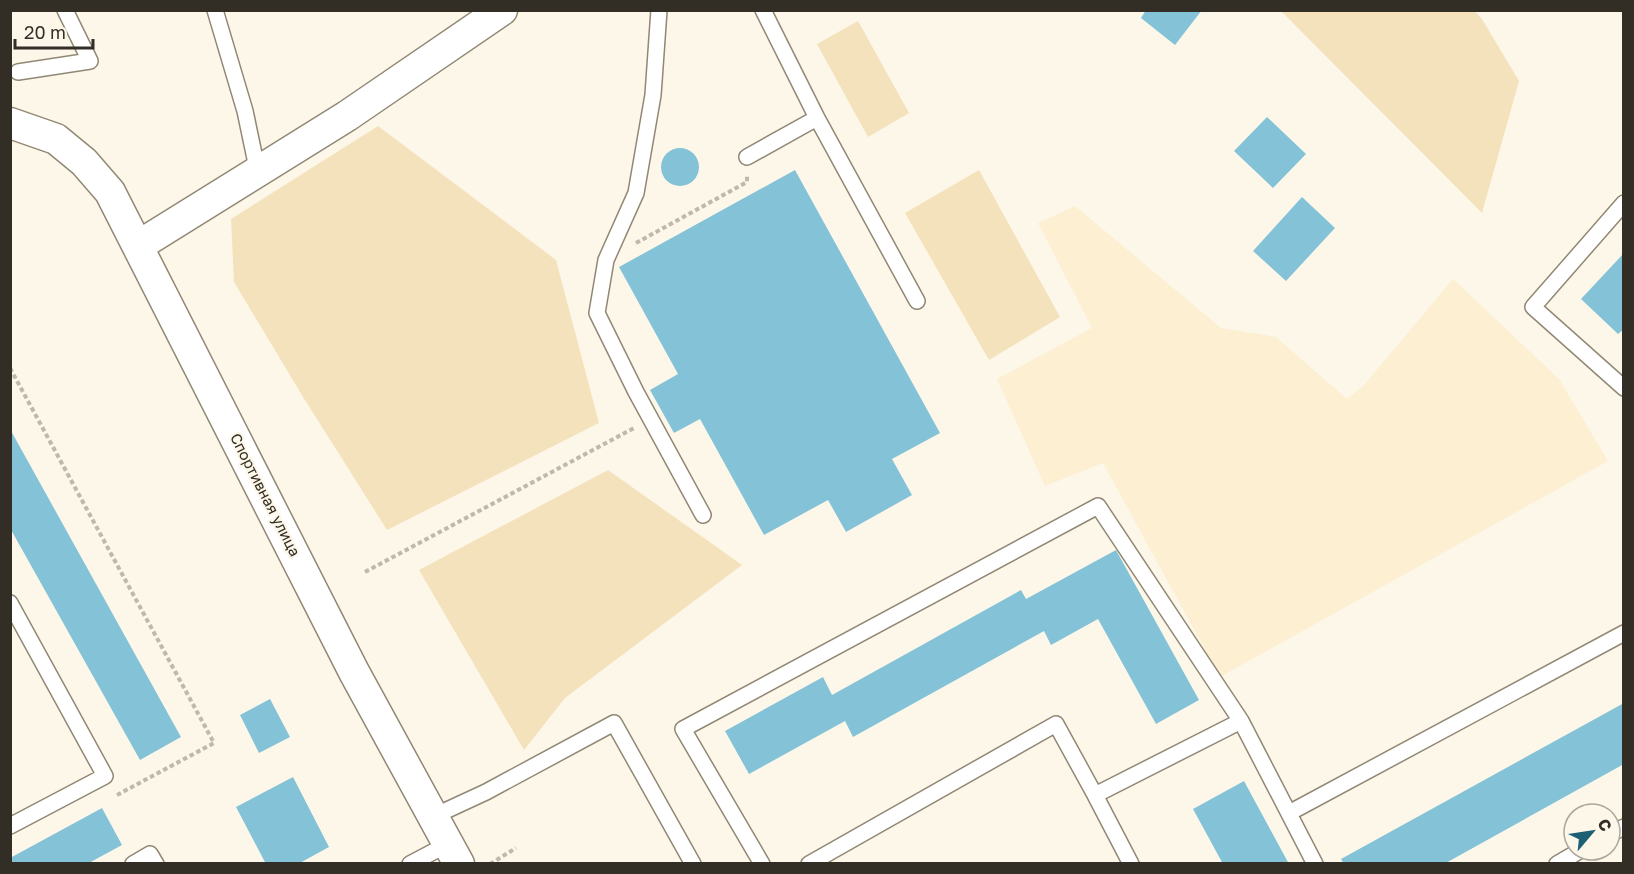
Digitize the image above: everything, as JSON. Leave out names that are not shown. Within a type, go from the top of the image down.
[{"type":"street","points":[[138,246],[346,116],[502,10]]},
{"type":"street","name":"Спортивная улица","points":[[10,123],[56,139],[84,162],[110,192],[354,672],[453,854]]},
{"type":"lane","points":[[18,72],[90,61],[64,10]]},
{"type":"lane","points":[[215,10],[245,111],[258,173]]},
{"type":"lane","points":[[658,10],[653,94],[636,193],[606,260],[597,313],[703,515]]},
{"type":"lane","points":[[763,10],[817,118],[917,301]]},
{"type":"lane","points":[[747,157],[817,118]]},
{"type":"lane","points":[[1623,203],[1533,307],[1623,388]]},
{"type":"lane","points":[[762,864],[682,729],[1098,506],[1241,721],[1315,864]]},
{"type":"lane","points":[[10,603],[105,776],[10,826]]},
{"type":"lane","points":[[1288,813],[1623,633]]},
{"type":"lane","points":[[1095,795],[1241,721]]},
{"type":"lane","points":[[432,817],[486,792],[614,723],[693,864]]},
{"type":"lane","points":[[809,864],[1056,724],[1131,864]]},
{"type":"lane","points":[[132,864],[150,854],[156,864]]},
{"type":"lane","points":[[410,864],[453,854]]},
{"type":"path","points":[[606,260],[747,182]]},
{"type":"path","points":[[10,368],[214,743],[117,795]]},
{"type":"path","points":[[365,572],[651,419]]},
{"type":"path","points":[[490,864],[516,848]]},
{"type":"shaded area","points":[[1474,10],[1482,19],[1519,81],[1482,213],[1281,11]]},
{"type":"shaded area","points":[[858,21],[909,113],[868,137],[817,44]]},
{"type":"shaded area","points":[[378,126],[556,260],[599,423],[387,530],[234,282],[231,219]]},
{"type":"shaded area","points":[[979,170],[1060,317],[989,360],[905,213]]},
{"type":"shaded area","points":[[1075,206],[1221,328],[1276,337],[1347,399],[1364,385],[1453,279],[1559,379],[1608,461],[1220,677],[1103,463],[1045,486],[997,379],[1092,328],[1038,223]]},
{"type":"shaded area","points":[[608,470],[742,565],[565,698],[524,750],[419,570]]},
{"type":"building","points":[[1146,10],[1202,10],[1175,45],[1141,18]]},
{"type":"building","points":[[1267,117],[1306,154],[1273,188],[1234,151]]},
{"type":"building","points":[[680,148],[693,154],[699,167],[693,180],[680,186],[667,180],[661,167],[667,154]]},
{"type":"building","points":[[795,170],[940,433],[892,459],[912,495],[846,532],[828,500],[764,535],[700,419],[674,433],[650,390],[678,374],[619,267]]},
{"type":"building","points":[[1302,197],[1335,228],[1286,281],[1253,251]]},
{"type":"building","points":[[1624,253],[1624,329],[1618,334],[1581,299]]},
{"type":"building","points":[[10,429],[181,737],[140,760],[10,528]]},
{"type":"building","points":[[1116,550],[1199,700],[1156,724],[1098,619],[1051,645],[1044,631],[853,737],[845,721],[749,774],[725,731],[823,677],[832,695],[1021,590],[1026,599]]},
{"type":"building","points":[[270,699],[290,737],[259,753],[240,715]]},
{"type":"building","points":[[1624,703],[1624,764],[1444,864],[1344,864],[1341,859]]},
{"type":"building","points":[[293,777],[329,847],[298,864],[266,864],[236,807]]},
{"type":"building","points":[[1244,781],[1289,864],[1223,864],[1193,809]]},
{"type":"building","points":[[102,808],[122,845],[87,864],[10,864],[10,858]]}]
